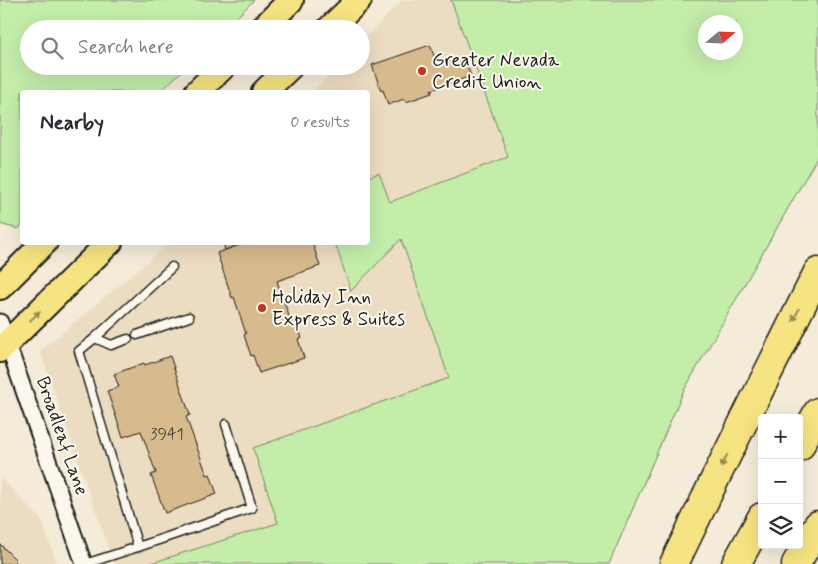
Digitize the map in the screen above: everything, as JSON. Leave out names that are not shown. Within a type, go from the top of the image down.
[{"type":"highway","points":[[674,564],[818,272]]},
{"type":"highway","points":[[803,440],[818,412]]},
{"type":"highway","points":[[736,564],[758,523]]},
{"type":"highway","points":[[796,564],[818,524]]},
{"type":"main road","points":[[271,20],[291,0]]},
{"type":"main road","points":[[338,20],[359,0]]},
{"type":"main road","points":[[199,90],[215,75]]},
{"type":"main road","points":[[266,90],[282,75]]},
{"type":"main road","points":[[0,287],[42,245]]},
{"type":"main road","points":[[3,339],[107,245]]},
{"type":"street","name":"Broadleaf Lane","points":[[3,339],[84,564]]},
{"type":"lane","points":[[138,547],[79,351],[172,267]]},
{"type":"lane","points":[[137,335],[189,317]]},
{"type":"lane","points":[[95,338],[111,345],[128,339]]},
{"type":"lane","points":[[84,564],[252,508],[226,424]]},
{"type":"shaded area","points":[[402,0],[451,0],[508,157],[390,202],[379,173],[370,176],[370,90],[314,90],[329,75],[370,75],[370,33]]},
{"type":"shaded area","points":[[401,239],[449,379],[253,448],[278,523],[148,564],[114,564],[40,351],[165,245],[336,245],[351,291]]},
{"type":"shaded area","points":[[0,477],[41,519],[57,564],[0,564]]},
{"type":"green space","points":[[0,0],[254,0],[234,20],[20,20],[20,75],[178,75],[162,90],[20,90],[20,227],[18,229],[0,224]]},
{"type":"green space","points":[[451,0],[818,0],[818,156],[683,392],[609,564],[148,564],[278,523],[253,448],[449,378],[401,239],[351,291],[336,245],[370,245],[370,176],[379,173],[390,202],[508,157]]},
{"type":"building","name":"Greater Nevada Credit Union","points":[[430,45],[438,66],[464,57],[471,76],[431,90],[432,93],[406,102],[404,99],[388,105],[372,65]]},
{"type":"building","points":[[224,245],[239,245],[225,250]]},
{"type":"building","name":"Holiday Inn Express & Suites","points":[[240,245],[313,245],[320,266],[277,281],[290,319],[295,318],[302,338],[298,339],[304,358],[259,373],[253,355],[251,356],[234,297],[232,298],[217,253]]},
{"type":"building","points":[[170,356],[190,415],[186,417],[207,475],[210,474],[217,494],[165,513],[151,475],[156,473],[141,431],[123,437],[107,391],[119,387],[114,374]]},
{"type":"building","points":[[0,544],[16,560],[12,564],[0,564]]},
{"type":"place","name":"Greater Nevada Credit Union","points":[[422,71]]},
{"type":"place","name":"Holiday Inn Express & Suites","points":[[262,308]]}]
